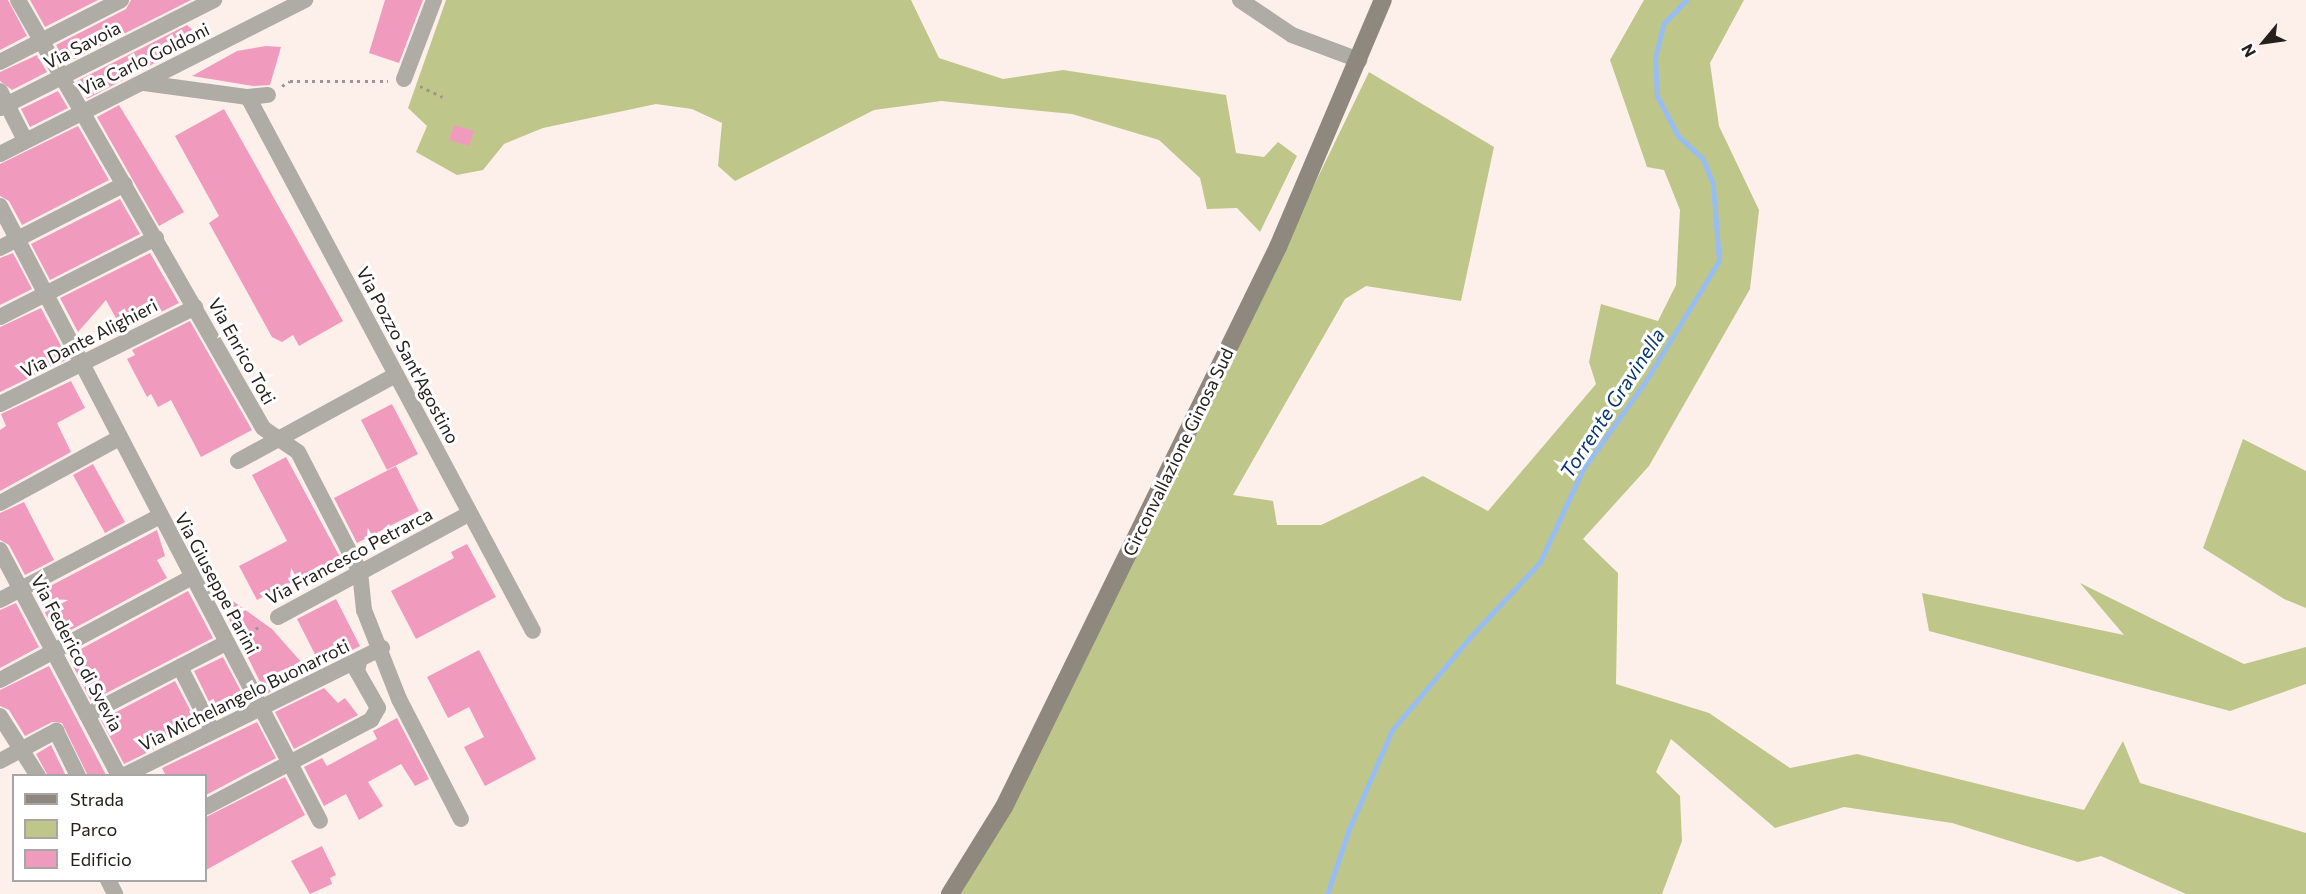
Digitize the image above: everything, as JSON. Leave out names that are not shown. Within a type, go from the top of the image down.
[{"type":"main road","name":"Circonvallazione Ginosa Sud","points":[[950,894],[1004,807],[1257,291],[1359,60],[1383,0]]},
{"type":"street","name":"Via Enrico Toti","points":[[18,0],[263,428],[281,438],[298,452],[360,572],[364,610],[382,648],[399,699],[461,819]]},
{"type":"street","points":[[0,62],[121,0]]},
{"type":"street","name":"Via Savoia","points":[[2,101],[62,77],[213,0]]},
{"type":"street","name":"Via Carlo Goldoni","points":[[0,154],[305,0]]},
{"type":"street","points":[[404,79],[434,0]]},
{"type":"street","points":[[1240,0],[1292,35],[1359,60]]},
{"type":"street","points":[[144,83],[248,97],[268,95]]},
{"type":"street","name":"Via Pozzo Sant'Agostino","points":[[248,97],[533,631]]},
{"type":"street","points":[[2,101],[26,140]]},
{"type":"street","points":[[0,248],[125,184]]},
{"type":"street","name":"Via Giuseppe Parini","points":[[0,206],[320,821]]},
{"type":"street","points":[[0,317],[156,238]]},
{"type":"street","name":"Via Dante Alighieri","points":[[0,404],[195,307]]},
{"type":"street","points":[[238,461],[396,375]]},
{"type":"street","points":[[0,503],[119,438]]},
{"type":"street","name":"Via Francesco Petrarca","points":[[278,617],[470,513]]},
{"type":"street","points":[[0,600],[160,516]]},
{"type":"street","name":"Via Federico di Svevia","points":[[0,550],[120,774]]},
{"type":"street","points":[[0,680],[192,578]]},
{"type":"street","points":[[87,716],[226,643]]},
{"type":"street","name":"Via Michelangelo Buonarroti","points":[[125,774],[259,706],[359,662],[382,648]]},
{"type":"street","points":[[207,806],[371,720],[378,708],[357,671],[359,662]]},
{"type":"street","points":[[180,667],[212,730]]},
{"type":"street","points":[[0,716],[37,774]]},
{"type":"street","points":[[0,762],[56,731],[77,774]]},
{"type":"path","points":[[268,95],[290,81],[404,79],[443,98]]},
{"type":"path","name":"Via Francesco Petrarca","points":[[226,643],[278,617]]},
{"type":"green space","points":[[446,0],[911,0],[939,58],[1003,79],[1063,70],[1226,95],[1236,153],[1264,157],[1278,142],[1297,156],[1260,232],[1237,208],[1207,209],[1200,178],[1159,140],[1072,114],[941,101],[874,110],[735,181],[718,166],[722,123],[692,109],[656,104],[543,128],[504,144],[483,170],[457,175],[416,152],[427,126],[408,108]]},
{"type":"green space","points":[[1644,0],[1744,0],[1710,63],[1719,126],[1759,210],[1750,289],[1649,466],[1583,539],[1618,573],[1616,684],[1709,713],[1790,768],[1857,754],[2084,810],[2123,741],[2140,783],[2306,833],[2306,894],[2186,894],[2101,856],[2078,862],[1952,823],[1844,807],[1775,828],[1671,739],[1656,772],[1680,796],[1682,841],[1662,894],[960,894],[1012,807],[1369,72],[1494,147],[1461,301],[1366,286],[1345,299],[1233,495],[1273,501],[1277,525],[1321,525],[1423,476],[1488,511],[1596,384],[1589,362],[1601,304],[1658,321],[1676,285],[1680,210],[1664,170],[1647,167],[1610,60]]},
{"type":"green space","points":[[2243,439],[2306,471],[2306,608],[2284,599],[2203,548]]},
{"type":"green space","points":[[2080,583],[2244,664],[2306,647],[2306,684],[2230,711],[1929,631],[1922,593],[2124,635]]},
{"type":"building","points":[[0,0],[8,0],[27,36],[0,50]]},
{"type":"building","points":[[30,0],[98,0],[45,27]]},
{"type":"building","points":[[131,0],[191,0],[66,63],[56,45],[126,9]]},
{"type":"building","points":[[385,0],[423,0],[399,63],[369,53]]},
{"type":"building","points":[[187,25],[202,38],[87,99],[77,81]]},
{"type":"building","points":[[266,46],[281,47],[270,85],[253,86],[192,76],[237,51]]},
{"type":"building","points":[[37,55],[47,72],[12,90],[0,81],[0,72]]},
{"type":"building","points":[[58,91],[68,108],[30,127],[21,109]]},
{"type":"building","points":[[119,105],[184,212],[159,226],[97,117]]},
{"type":"building","points":[[224,109],[343,321],[299,346],[293,335],[282,342],[272,337],[209,223],[219,216],[175,136]]},
{"type":"building","points":[[454,125],[474,131],[469,146],[449,140]]},
{"type":"building","points":[[78,126],[109,180],[22,225],[9,201],[0,196],[0,164]]},
{"type":"building","points":[[120,199],[140,234],[50,280],[31,244]]},
{"type":"building","points":[[13,253],[32,289],[0,305],[0,258]]},
{"type":"building","points":[[150,253],[179,303],[123,331],[106,300],[78,332],[60,298]]},
{"type":"building","points":[[41,308],[68,359],[0,392],[0,327]]},
{"type":"building","points":[[190,321],[252,430],[201,457],[171,400],[158,407],[151,394],[147,397],[127,359],[135,355],[132,350]]},
{"type":"building","points":[[71,381],[85,408],[57,423],[71,452],[0,491],[0,430],[6,426],[1,414]]},
{"type":"building","points":[[392,404],[418,454],[387,470],[361,420]]},
{"type":"building","points":[[286,457],[340,557],[257,600],[239,566],[287,541],[252,475]]},
{"type":"building","points":[[93,464],[125,522],[105,533],[73,475]]},
{"type":"building","points":[[396,466],[419,511],[357,543],[334,498]]},
{"type":"building","points":[[24,502],[54,560],[25,575],[9,545],[0,540],[0,513]]},
{"type":"building","points":[[157,530],[165,556],[157,560],[167,578],[58,637],[35,594]]},
{"type":"building","points":[[467,544],[496,597],[416,639],[391,591],[454,558],[451,552]]},
{"type":"building","points":[[213,587],[272,629],[310,672],[266,694]]},
{"type":"building","points":[[188,591],[213,638],[91,701],[68,656]]},
{"type":"building","points":[[336,599],[360,646],[321,666],[297,619]]},
{"type":"building","points":[[16,603],[39,647],[0,668],[0,610]]},
{"type":"building","points":[[479,650],[536,759],[485,786],[464,747],[484,737],[469,707],[448,718],[427,677]]},
{"type":"building","points":[[223,657],[247,703],[217,718],[194,671]]},
{"type":"building","points":[[49,666],[105,774],[87,774],[62,723],[52,722],[25,736],[9,710],[0,706],[0,690]]},
{"type":"building","points":[[175,681],[199,727],[124,764],[101,720]]},
{"type":"building","points":[[324,688],[338,703],[345,698],[358,715],[294,749],[275,712]]},
{"type":"building","points":[[397,718],[429,779],[415,786],[401,764],[368,782],[383,806],[359,820],[346,794],[324,806],[304,767],[322,758],[327,766],[377,739],[373,731]]},
{"type":"building","points":[[257,722],[276,758],[207,794],[207,774],[165,774],[162,768]]},
{"type":"building","points":[[51,745],[65,774],[47,774],[36,754]]},
{"type":"building","points":[[285,777],[305,815],[207,869],[207,816]]},
{"type":"building","points":[[322,846],[336,875],[330,878],[332,884],[310,894],[291,861]]},
{"type":"waterway","name":"Torrente Gravinella","points":[[1327,894],[1349,829],[1392,730],[1472,635],[1540,562],[1583,469],[1645,382],[1719,261],[1713,184],[1703,159],[1678,136],[1657,96],[1655,58],[1664,23],[1686,0]]}]
